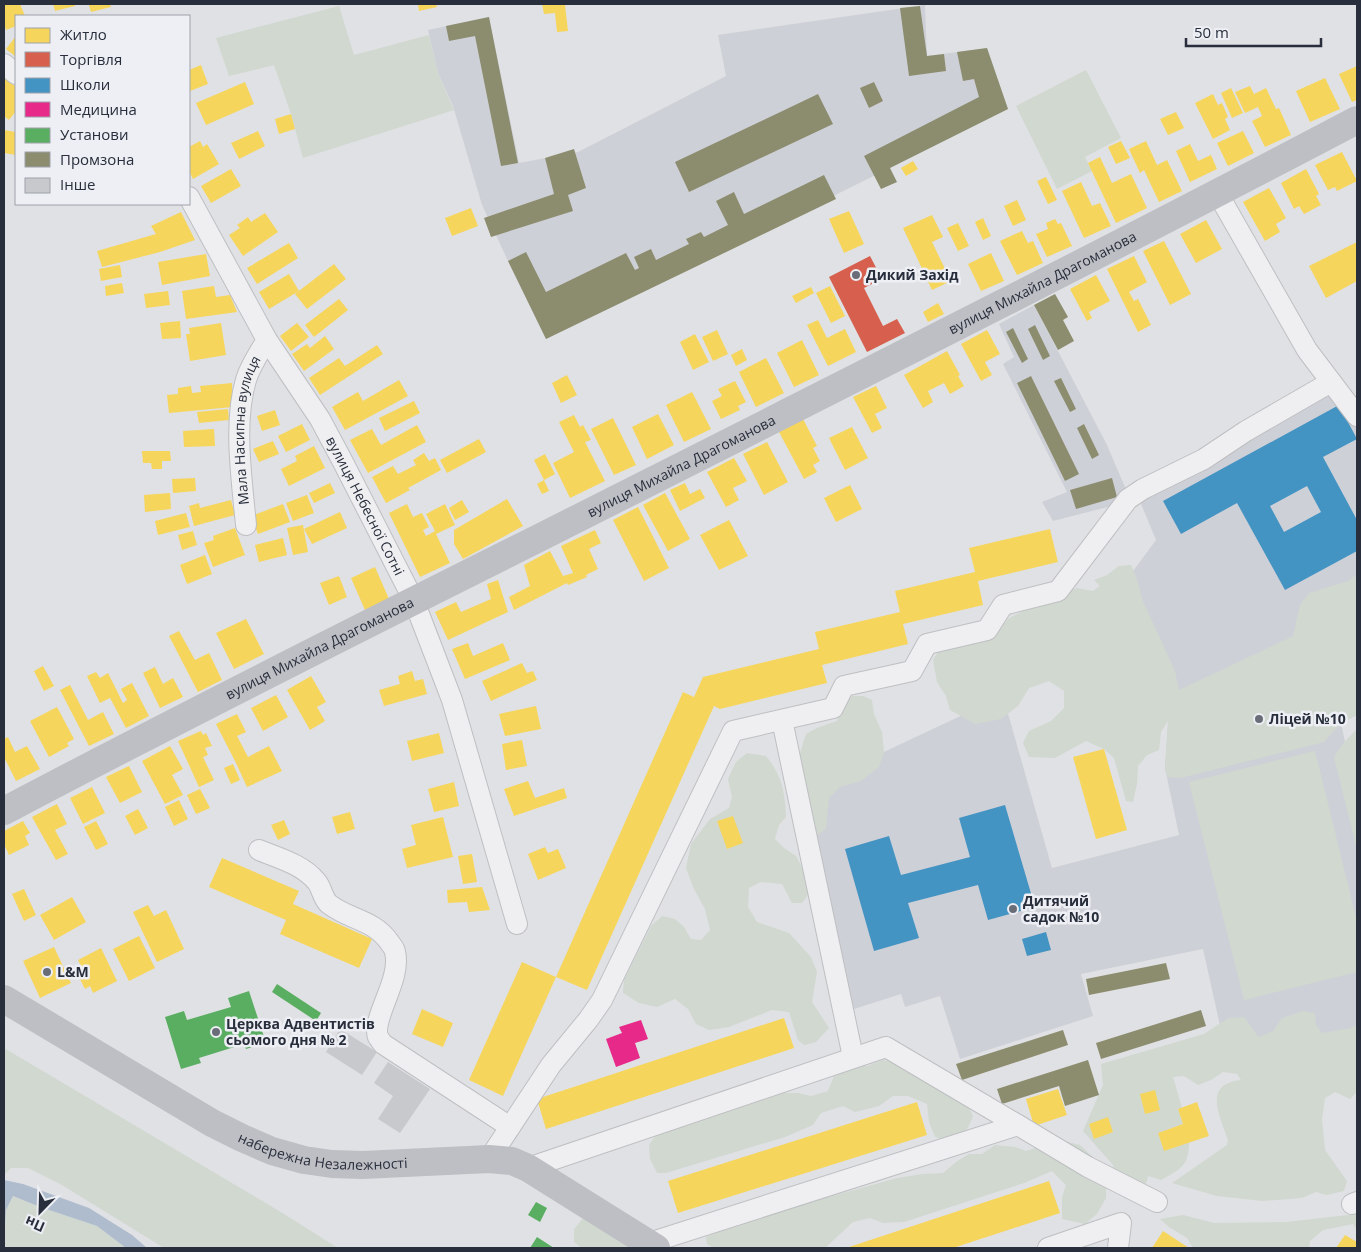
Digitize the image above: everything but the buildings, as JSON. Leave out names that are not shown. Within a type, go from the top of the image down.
[{"type":"street","points":[[4,64],[15,73]]},
{"type":"street","name":"вулиця Михайла Драгоманова","points":[[4,811],[153,732],[1218,194],[1357,120]]},
{"type":"street","points":[[1218,194],[1307,350],[1357,416]]},
{"type":"street","name":"вулиця Небесної Сотні","points":[[190,199],[267,340],[320,419],[414,601],[452,700],[517,924]]},
{"type":"street","name":"Мала Насипна вулиця","points":[[246,525],[239,434],[241,401],[246,380],[254,361],[267,340]]},
{"type":"street","points":[[489,1159],[551,1065],[602,1000],[733,731],[833,708],[844,686],[912,671],[927,644],[987,630],[1003,605],[1058,591],[1128,499],[1143,489],[1204,459],[1246,431],[1331,382]]},
{"type":"street","points":[[782,720],[854,1057]]},
{"type":"street","points":[[259,850],[293,864],[310,874],[318,882],[327,902],[339,910],[374,926],[386,937],[395,950],[396,974],[379,1019],[377,1030],[378,1038],[383,1044],[510,1127]]},
{"type":"street","name":"набережна Незалежності","points":[[4,999],[212,1123],[272,1151],[304,1160],[332,1164],[363,1165],[489,1159],[512,1161],[528,1168],[652,1246]]},
{"type":"street","points":[[528,1168],[886,1047],[1088,1167],[1157,1202]]},
{"type":"street","points":[[652,1246],[1018,1125]]},
{"type":"street","points":[[1048,1248],[1121,1223],[1118,1248]]},
{"type":"shaded area","points":[[925,5],[927,56],[987,48],[1008,109],[546,339],[482,205],[453,106],[438,73],[428,30],[489,17],[519,163],[578,152],[726,76],[718,35]]},
{"type":"shaded area","points":[[339,6],[354,55],[429,35],[438,73],[454,110],[303,158],[291,114],[274,65],[229,76],[216,38]]},
{"type":"shaded area","points":[[1086,70],[1121,138],[1085,157],[1092,171],[1057,189],[1016,106]]},
{"type":"shaded area","points":[[1034,305],[1107,445],[1131,501],[1053,521],[1042,502],[1067,492],[1003,364],[1014,357],[999,324]]},
{"type":"shaded area","points":[[1335,391],[1357,422],[1357,715],[1341,723],[1357,798],[1357,1039],[1225,1048],[1203,949],[1081,974],[1093,1016],[960,1059],[940,996],[905,1007],[901,994],[854,1009],[803,790],[1003,696],[1052,868],[1179,835],[1165,768],[1170,694],[1122,586],[1156,540],[1139,499]]},
{"type":"shaded area","points":[[1131,565],[1142,599],[1175,671],[1179,690],[1293,636],[1300,605],[1309,593],[1348,581],[1357,574],[1357,715],[1341,723],[1324,742],[1181,778],[1167,777],[1165,768],[1168,721],[1161,732],[1159,750],[1147,755],[1138,766],[1133,802],[1126,801],[1114,758],[1104,749],[1086,741],[1055,758],[1029,757],[1023,743],[1029,731],[1051,721],[1064,708],[1064,691],[1049,681],[1029,688],[1018,706],[1001,719],[975,724],[950,710],[946,696],[937,682],[933,660],[939,650],[992,637],[1009,618],[1046,600],[1077,588],[1093,591],[1100,586],[1094,580],[1107,575],[1119,566]]},
{"type":"shaded area","points":[[852,696],[863,696],[872,700],[874,714],[882,732],[884,752],[879,767],[861,781],[840,787],[829,798],[826,829],[814,837],[801,773],[800,753],[806,734],[837,721],[842,707]]},
{"type":"shaded area","points":[[1357,729],[1357,850],[1334,757],[1345,741]]},
{"type":"shaded area","points":[[1315,751],[1357,921],[1357,972],[1244,1000],[1189,782]]},
{"type":"shaded area","points":[[747,753],[766,756],[776,770],[785,800],[786,817],[779,825],[775,839],[796,856],[803,869],[809,893],[802,903],[792,903],[782,884],[761,882],[749,888],[748,907],[757,922],[789,933],[811,957],[817,972],[812,1002],[829,1028],[816,1042],[804,1045],[798,1040],[789,1012],[772,1010],[729,1027],[709,1030],[696,1024],[688,1009],[675,999],[657,1007],[639,1003],[623,993],[624,980],[651,926],[662,916],[675,919],[684,927],[691,939],[701,940],[710,930],[705,909],[694,889],[686,868],[691,844],[710,819],[729,808],[732,797],[728,779],[736,762]]},
{"type":"shaded area","points":[[1303,1011],[1315,1013],[1316,1025],[1322,1033],[1351,1028],[1357,1024],[1357,1092],[1350,1099],[1335,1092],[1325,1098],[1322,1119],[1325,1150],[1347,1181],[1344,1191],[1327,1195],[1316,1192],[1302,1198],[1262,1201],[1217,1196],[1172,1183],[1227,1145],[1228,1140],[1218,1112],[1218,1094],[1221,1088],[1229,1083],[1241,1080],[1237,1074],[1223,1072],[1211,1080],[1198,1085],[1184,1076],[1173,1077],[1182,1108],[1178,1109],[1183,1124],[1158,1133],[1189,1142],[1186,1161],[1180,1169],[1161,1180],[1148,1176],[1137,1199],[1126,1199],[1118,1193],[1113,1165],[1083,1131],[1103,1085],[1101,1064],[1204,1034],[1228,1018],[1244,1017],[1259,1037],[1273,1031],[1282,1018]]},
{"type":"shaded area","points":[[4,1048],[276,1209],[338,1248],[164,1248],[62,1185],[28,1168],[11,1168],[4,1175]]},
{"type":"shaded area","points":[[883,1060],[897,1063],[969,1108],[973,1116],[967,1129],[951,1138],[935,1137],[929,1122],[927,1104],[908,1096],[893,1096],[879,1106],[855,1112],[843,1106],[821,1113],[813,1125],[785,1137],[666,1173],[657,1173],[650,1159],[649,1145],[659,1131],[782,1093],[798,1093],[811,1096],[828,1091],[834,1076],[854,1066],[867,1066]]},
{"type":"shaded area","points":[[1064,1141],[1080,1145],[1097,1161],[1106,1187],[1106,1198],[1097,1214],[1085,1224],[1062,1219],[1062,1198],[1066,1185],[1052,1171],[1024,1183],[904,1222],[883,1223],[870,1218],[853,1222],[823,1248],[713,1248],[707,1244],[706,1237],[738,1224],[797,1206],[897,1178],[943,1173],[969,1154],[982,1154],[995,1145],[1015,1147],[1026,1151]]},
{"type":"shaded area","points":[[13,1196],[97,1226],[126,1248],[4,1248],[6,1210]]},
{"type":"shaded area","points":[[1357,1214],[1357,1230],[1353,1224],[1323,1230],[1310,1241],[1309,1248],[1193,1248],[1187,1238],[1160,1219],[1183,1215],[1214,1223],[1286,1222]]},
{"type":"shaded area","points":[[585,1216],[656,1248],[582,1248],[574,1242],[574,1229]]},
{"type":"water","points":[[4,1180],[23,1184],[89,1208],[132,1235],[147,1248],[126,1248],[97,1226],[13,1196],[6,1210],[4,1241]]},
{"type":"place","name":"Дикий Захід","points":[[856,275]]},
{"type":"place","name":"Ліцей №10","points":[[1259,719]]},
{"type":"place","name":"Дитячий садок №10","points":[[1013,909]]},
{"type":"place","name":"L&M","points":[[47,972]]},
{"type":"place","name":"Церква Адвентистів сьомого дня № 2","points":[[216,1032]]}]
